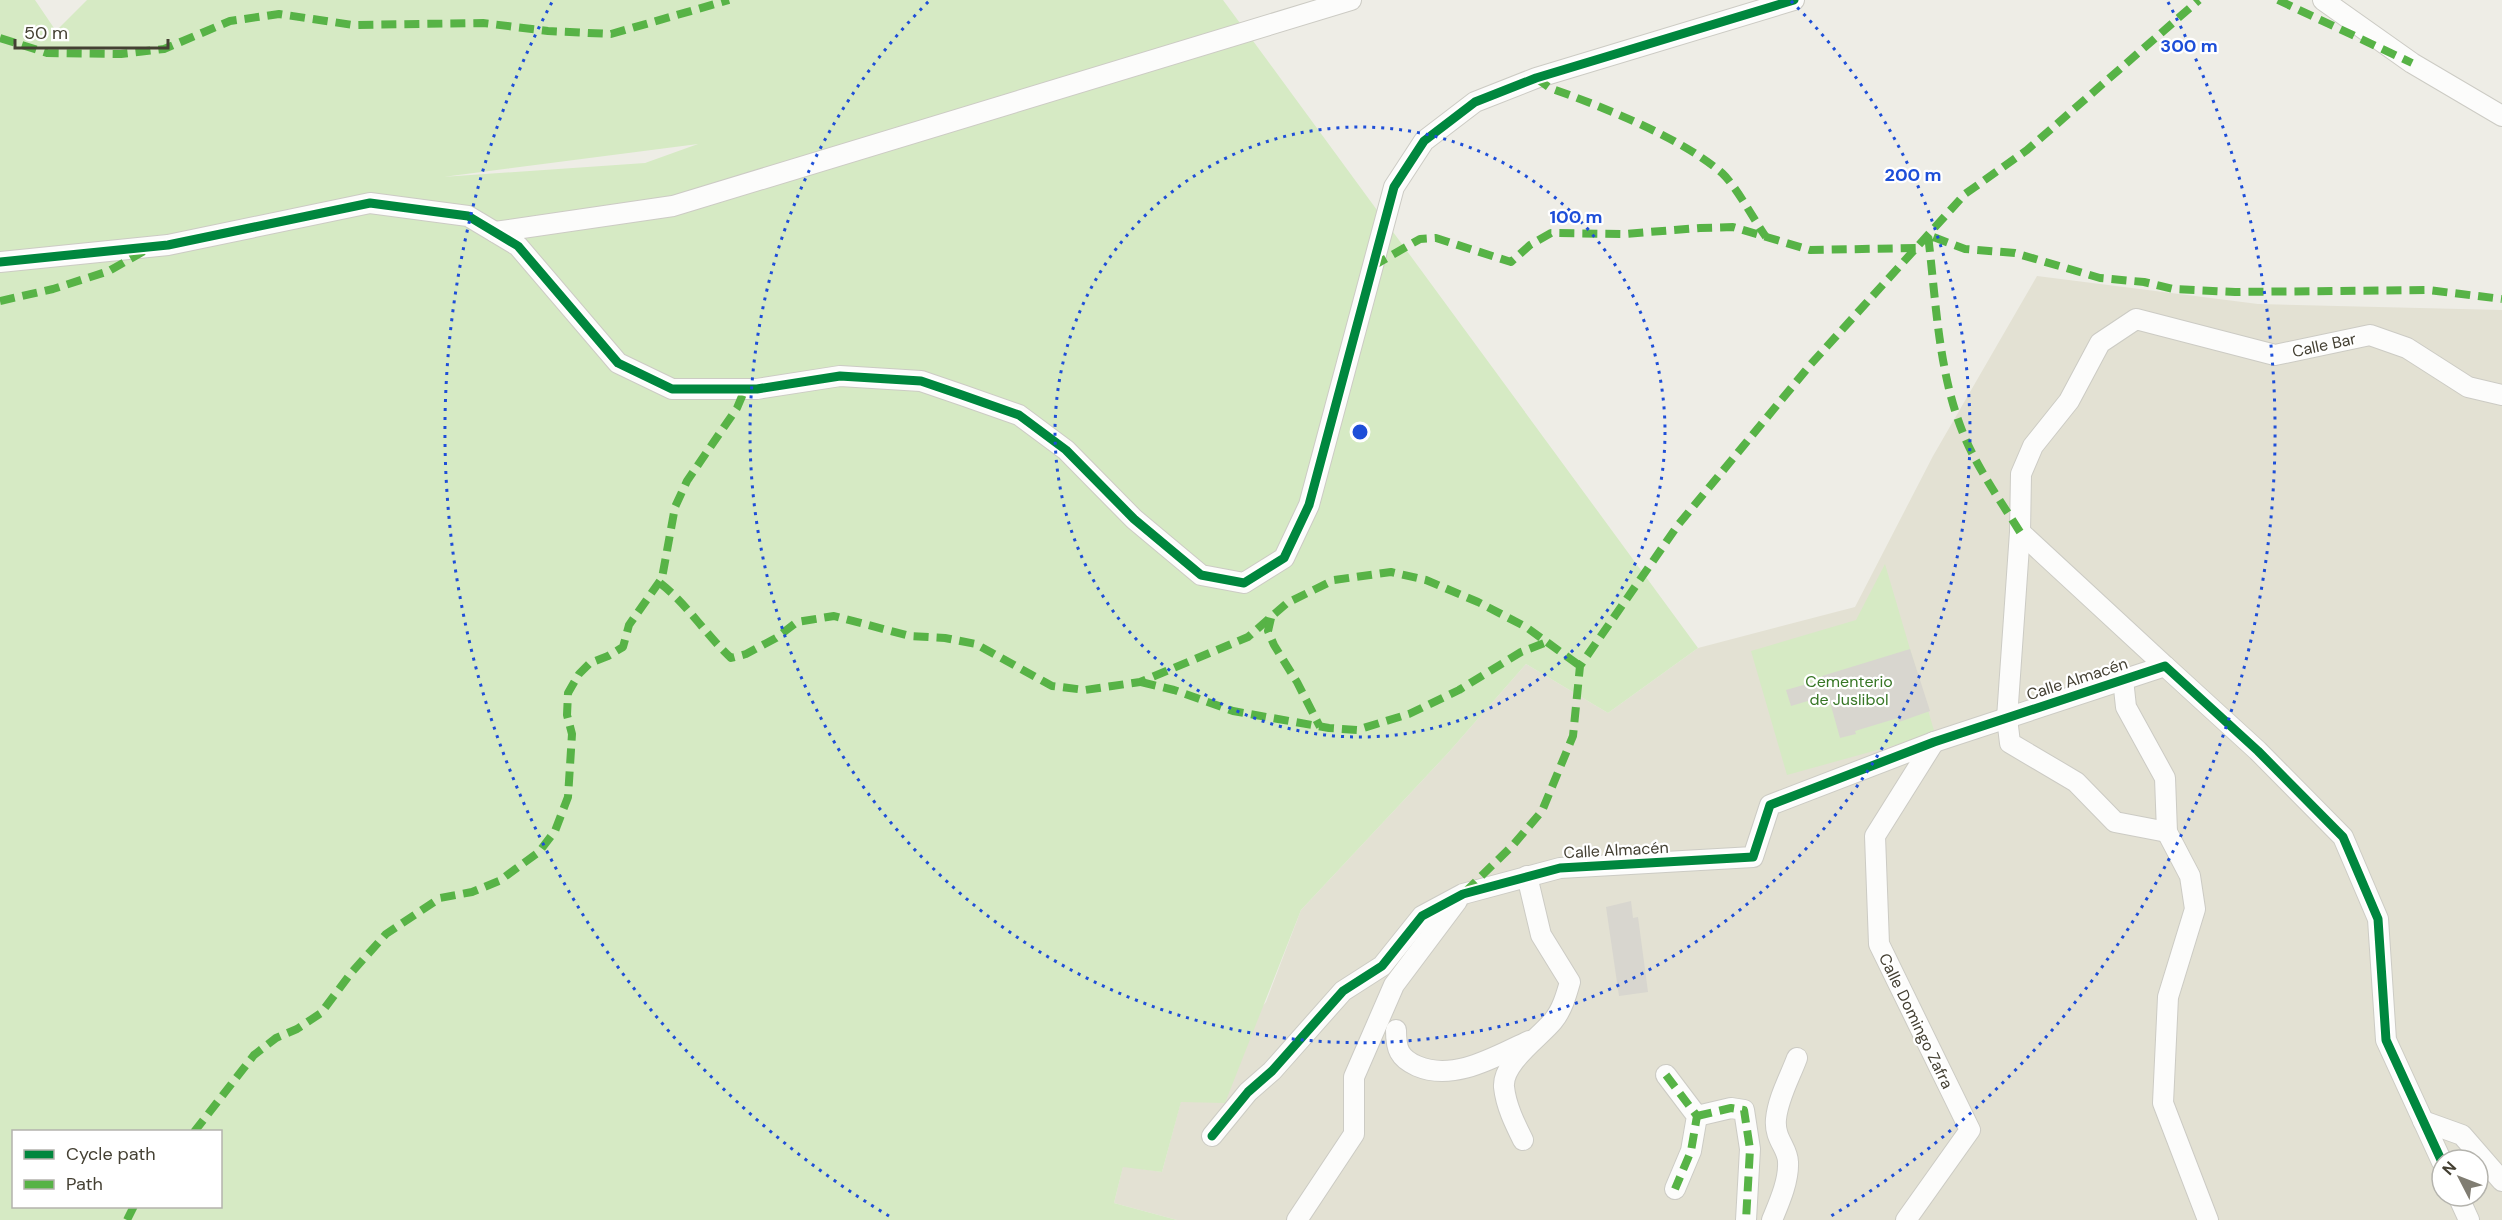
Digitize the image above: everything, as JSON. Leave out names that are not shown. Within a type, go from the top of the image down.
[{"type":"street","points":[[495,232],[673,206],[1351,0]]},
{"type":"street","points":[[0,262],[168,245],[370,203],[468,216],[518,246],[618,363],[672,389],[757,389],[840,376],[921,381],[1019,416],[1066,450],[1134,519],[1201,575],[1244,583],[1284,558],[1309,505],[1394,188],[1424,141],[1475,102],[1536,78],[1794,0]]},
{"type":"street","points":[[2323,0],[2412,63],[2502,116]]},
{"type":"street","name":"Calle Bar","points":[[2020,532],[2022,474],[2033,446],[2069,401],[2100,343],[2136,319],[2275,355],[2370,335],[2407,348],[2468,387],[2502,395]]},
{"type":"street","points":[[2020,532],[2258,751],[2343,837],[2378,919],[2386,1040],[2436,1148]]},
{"type":"street","points":[[2020,532],[2007,717],[2010,743],[2076,782],[2115,822],[2168,832]]},
{"type":"street","name":"Calle Almacén","points":[[1212,1136],[1248,1092],[1272,1071],[1343,991],[1382,966],[1422,916],[1463,894],[1560,868],[1753,857],[1770,805],[1934,742],[2165,666]]},
{"type":"street","points":[[2122,679],[2126,707],[2165,778],[2168,832],[2190,876],[2195,909],[2168,997],[2163,1103],[2208,1220]]},
{"type":"street","name":"Calle Domingo Zafra","points":[[1906,1220],[1971,1130],[1879,944],[1875,836],[1934,742]]},
{"type":"street","points":[[1523,1140],[1509,1110],[1504,1085],[1508,1072],[1554,1020],[1565,1001],[1570,982],[1541,935],[1527,876]]},
{"type":"street","points":[[1297,1220],[1354,1134],[1354,1077],[1394,985],[1463,894]]},
{"type":"street","points":[[1395,1030],[1398,1052],[1405,1061],[1425,1070],[1451,1071],[1484,1062],[1537,1037]]},
{"type":"street","points":[[1772,1220],[1780,1201],[1789,1161],[1779,1142],[1776,1120],[1781,1099],[1797,1058]]},
{"type":"street","points":[[1666,1075],[1697,1116],[1691,1151],[1675,1190]]},
{"type":"street","points":[[1697,1116],[1731,1108],[1744,1110],[1750,1149],[1746,1220]]},
{"type":"street","points":[[2423,1121],[2462,1135],[2502,1181]]},
{"type":"shaded area","points":[[2037,276],[2258,304],[2502,310],[2502,1220],[1177,1220],[1114,1203],[1123,1166],[1162,1172],[1181,1101],[1266,1002],[1301,910],[1448,753],[1526,664],[1608,713],[1698,648],[1855,607],[1933,456]]},
{"type":"green space","points":[[0,0],[35,0],[56,31],[87,0],[1223,0],[1698,648],[1608,713],[1526,664],[1448,753],[1301,910],[1225,1103],[1181,1102],[1162,1172],[1123,1167],[1114,1203],[1177,1220],[0,1220]],"holes":[[[698,144],[645,163],[444,177]]]},
{"type":"green space","name":"Cementerio de Juslibol","points":[[1885,564],[1935,734],[1787,775],[1751,651],[1856,620]]},
{"type":"building","points":[[1910,649],[1930,711],[1899,722],[1898,718],[1840,738],[1828,695],[1791,706],[1786,690],[1824,679],[1822,676]]},
{"type":"building","points":[[1631,901],[1633,918],[1638,917],[1648,992],[1619,996],[1606,907]]},
{"type":"marked path","points":[[0,38],[47,53],[121,54],[164,49],[230,21],[279,14],[353,25],[483,23],[548,31],[611,34],[729,0]]},
{"type":"marked path","points":[[1465,892],[1514,844],[1542,811],[1573,736],[1580,666],[1678,525],[1811,364],[1965,194],[2027,150],[2199,0]]},
{"type":"marked path","points":[[2278,0],[2412,63]]},
{"type":"marked path","points":[[1536,78],[1550,88],[1663,135],[1705,160],[1722,173],[1739,194],[1766,237]]},
{"type":"marked path","points":[[1373,266],[1420,239],[1436,238],[1511,262],[1530,245],[1551,233],[1624,234],[1700,228],[1733,227],[1810,250],[1916,248]]},
{"type":"marked path","points":[[2020,532],[1975,459],[1955,409],[1939,335],[1928,235],[1965,249],[2015,253],[2100,278],[2144,282],[2173,289],[2235,292],[2428,290],[2502,299]]},
{"type":"marked path","points":[[0,301],[53,289],[109,271],[144,251]]},
{"type":"marked path","points":[[196,1130],[254,1055],[276,1038],[297,1029],[321,1013],[351,973],[386,934],[440,898],[472,892],[499,881],[539,852],[555,831],[568,797],[572,734],[567,715],[568,693],[579,674],[590,663],[623,647],[629,625],[662,578],[675,507],[687,481],[737,408],[745,389]]},
{"type":"marked path","points":[[660,583],[679,600],[731,658],[746,654],[776,638],[797,622],[834,616],[910,636],[945,638],[976,644],[1052,686],[1085,690],[1140,682],[1248,637],[1287,603],[1334,580],[1391,572],[1426,580],[1478,602],[1526,627],[1580,666]]},
{"type":"marked path","points":[[1271,618],[1268,631],[1274,645],[1297,682],[1320,727]]},
{"type":"marked path","points":[[1141,682],[1174,690],[1233,711],[1329,728],[1357,730],[1409,714],[1459,690],[1521,652],[1547,642]]},
{"type":"marked path","points":[[1666,1075],[1697,1116],[1691,1151],[1675,1189]]},
{"type":"marked path","points":[[1697,1116],[1731,1108],[1744,1110],[1750,1149],[1746,1220]]},
{"type":"marked path","points":[[127,1220],[133,1208]]},
{"type":"cycle path","points":[[0,262],[168,245],[370,203],[468,216],[518,246],[618,363],[672,389],[757,389],[840,376],[921,381],[1019,415],[1066,450],[1134,519],[1201,575],[1244,583],[1284,558],[1309,505],[1394,187],[1424,141],[1475,102],[1536,78],[1794,0]]},
{"type":"cycle path","points":[[1212,1136],[1248,1092],[1272,1071],[1343,991],[1382,966],[1422,916],[1463,894],[1560,868],[1753,857],[1770,805],[1934,742],[2165,666],[2258,751],[2343,837],[2378,919],[2386,1040],[2436,1148]]}]
